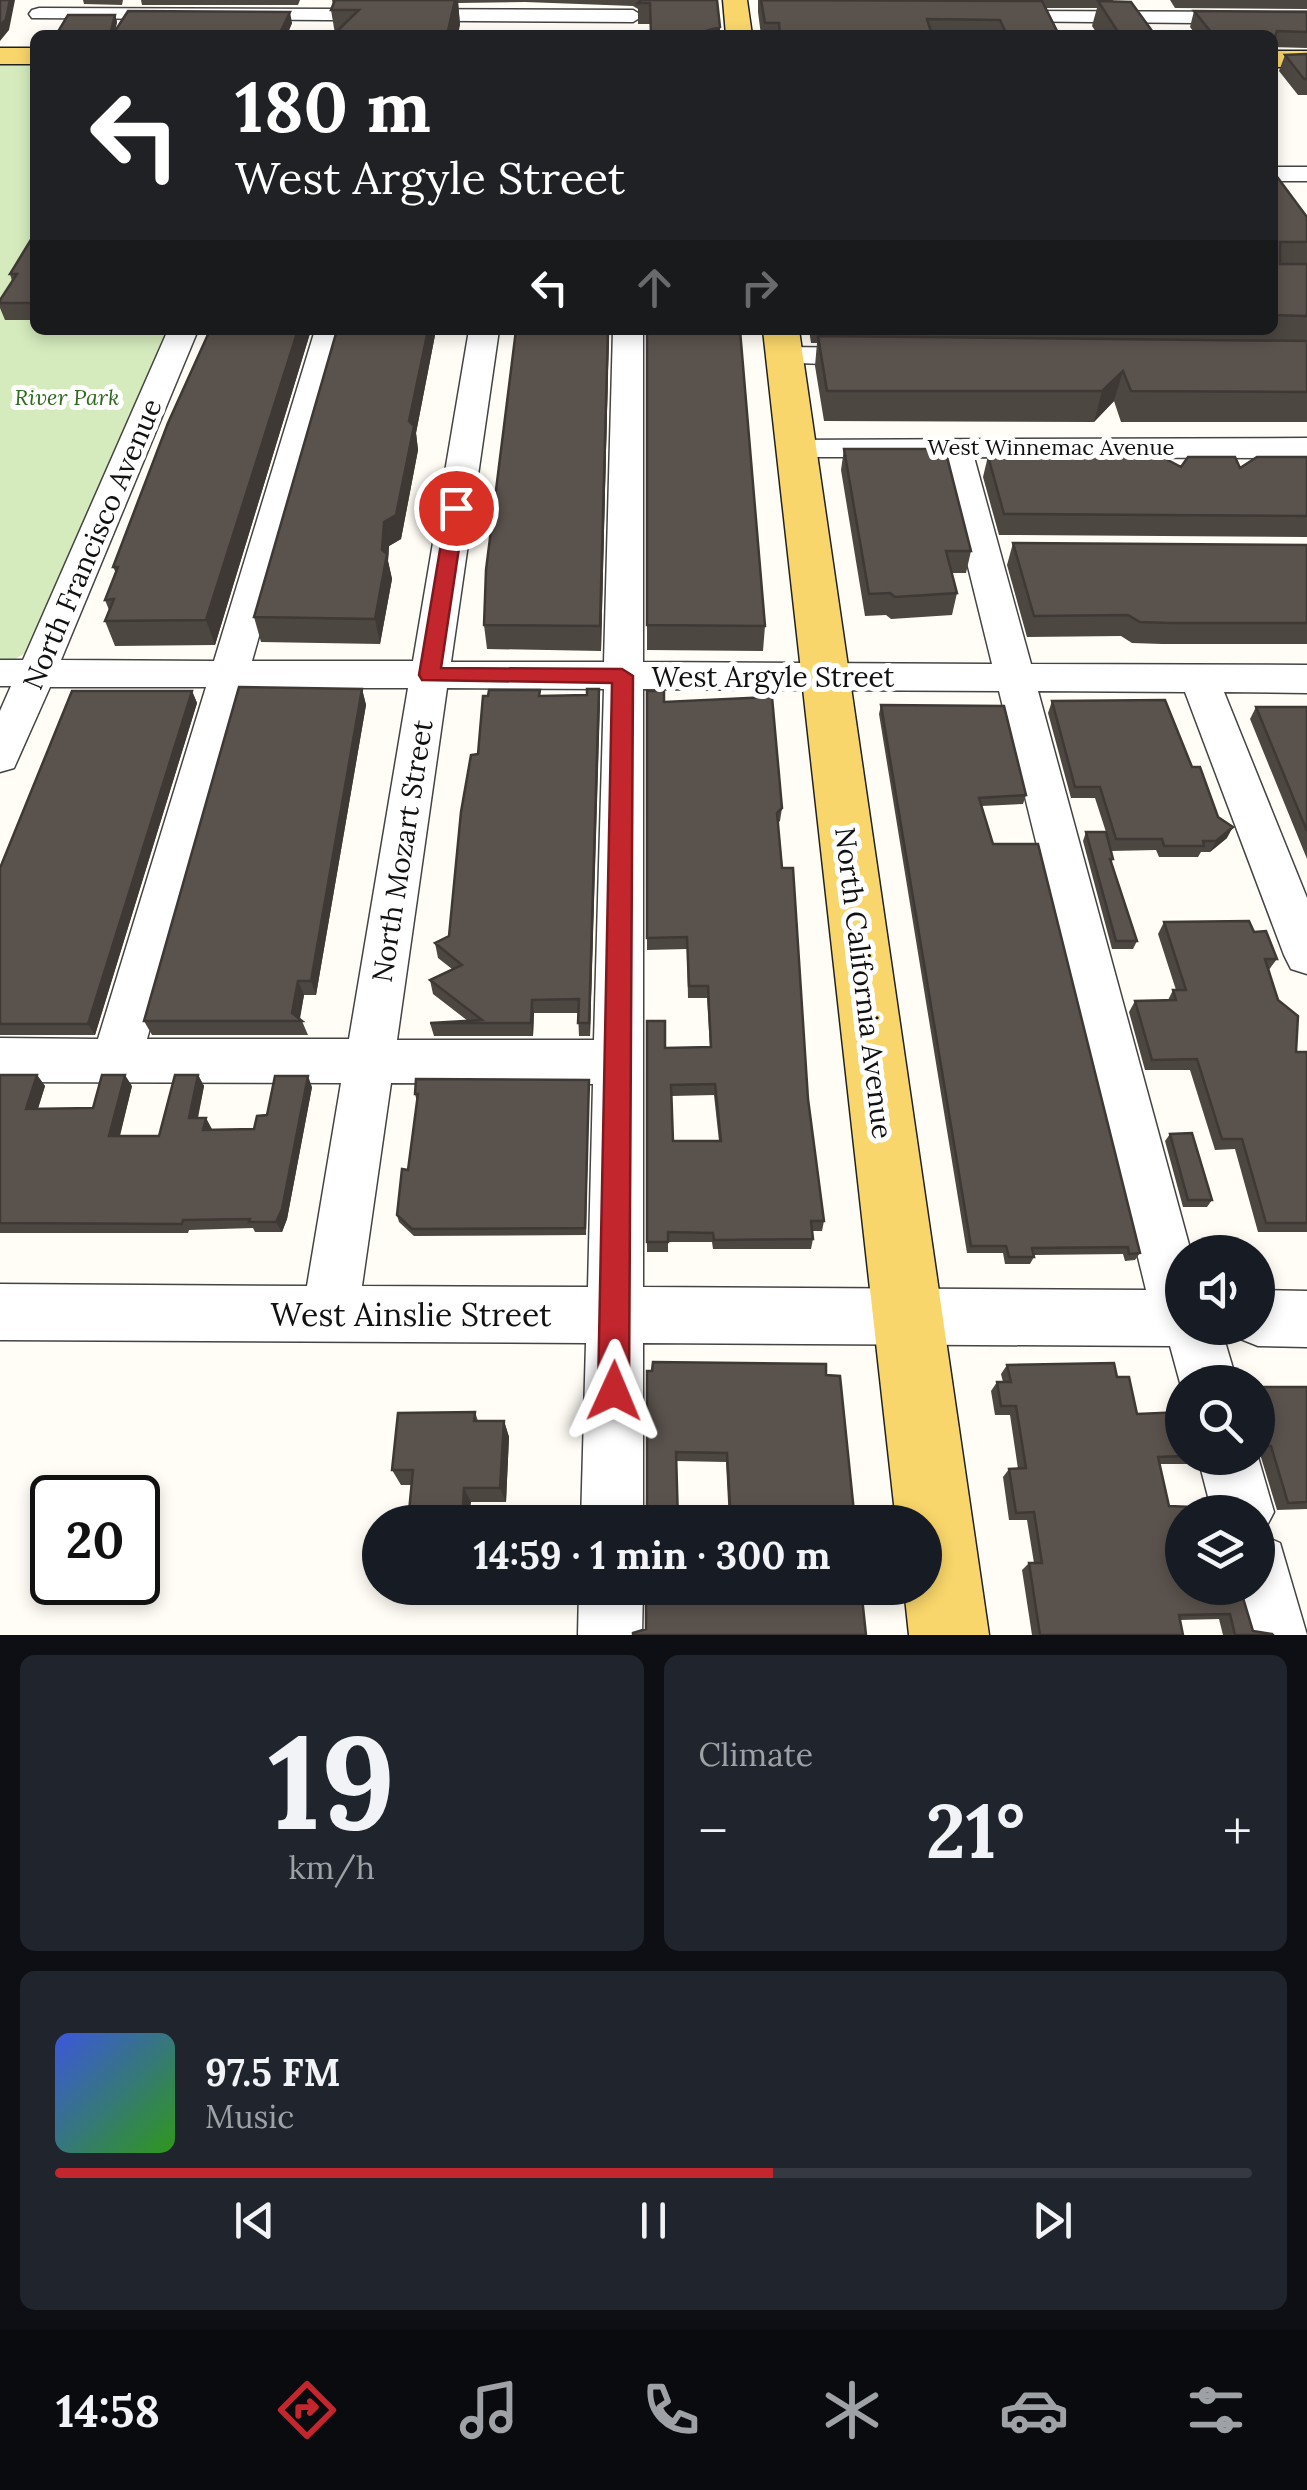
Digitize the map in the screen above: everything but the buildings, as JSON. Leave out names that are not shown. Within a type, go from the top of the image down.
[{"type":"main road","points":[[735,0],[738,30]]},
{"type":"main road","points":[[0,56],[30,49]]},
{"type":"main road","points":[[1278,59],[1307,59]]},
{"type":"main road","name":"North California Avenue","points":[[782,343],[949,1635]]},
{"type":"street","points":[[41,7],[150,7],[527,25]]},
{"type":"street","points":[[980,17],[1115,9],[1160,18],[1307,18]]},
{"type":"street","points":[[473,24],[633,19]]},
{"type":"street","points":[[557,30],[558,24],[633,19]]},
{"type":"street","points":[[1278,174],[1307,174]]},
{"type":"street","points":[[1278,183],[1288,197]]},
{"type":"street","name":"North Francisco Avenue","points":[[0,758],[18,673],[181,335]]},
{"type":"street","points":[[116,1060],[329,335]]},
{"type":"street","name":"North Mozart Street","points":[[330,1314],[483,335]]},
{"type":"street","points":[[612,1505],[628,335]]},
{"type":"street","points":[[782,343],[908,357]]},
{"type":"street","name":"West Winnemac Avenue","points":[[795,447],[1307,448]]},
{"type":"street","points":[[955,447],[1165,1246]]},
{"type":"street","points":[[981,550],[1020,550]]},
{"type":"street","name":"West Argyle Street","points":[[18,673],[1307,679]]},
{"type":"street","points":[[1198,679],[1307,955]]},
{"type":"street","points":[[0,1060],[618,1062]]},
{"type":"street","name":"West Ainslie Street","points":[[0,1312],[1165,1321]]},
{"type":"street","points":[[1275,1318],[1307,1318]]},
{"type":"street","points":[[610,1605],[610,1635]]},
{"type":"street","points":[[1268,1605],[1276,1635]]},
{"type":"green space","name":"River Park","points":[[0,61],[30,61],[30,335],[168,335],[27,652],[13,660],[0,660]]},
{"type":"route","points":[[456,508],[430,675],[622,676],[614,1391]]}]
